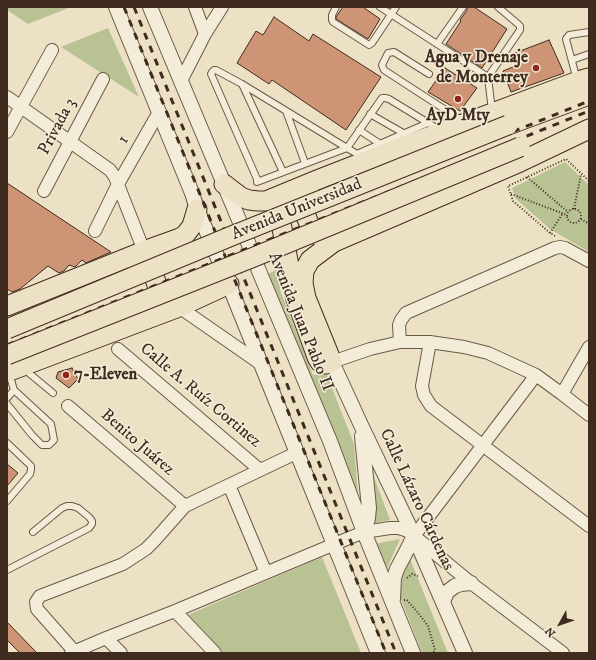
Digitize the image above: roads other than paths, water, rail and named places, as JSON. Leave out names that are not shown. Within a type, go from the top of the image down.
[{"type":"highway","points":[[224,184],[241,197],[249,200],[266,201],[316,180],[362,157],[435,128],[466,123],[492,113],[585,85]]},
{"type":"highway","name":"Avenida Universidad","points":[[7,329],[234,235],[508,125],[585,85]]},
{"type":"highway","points":[[295,189],[283,205],[281,218],[292,282],[296,300],[317,357],[322,364],[326,364],[332,362],[306,298],[303,283],[304,271],[310,260],[334,242],[520,162],[589,129]]},
{"type":"highway","name":"Avenida Universidad","points":[[11,367],[254,257],[520,147],[571,130],[589,129]]},
{"type":"highway","points":[[316,180],[310,189],[305,202],[305,214],[311,228],[319,236],[334,242]]},
{"type":"highway","points":[[7,306],[180,238],[185,235],[192,226],[197,209]]},
{"type":"highway","points":[[124,259],[137,262],[147,269],[155,279],[159,291],[159,304],[155,316]]},
{"type":"highway","points":[[11,367],[179,307],[228,284]]},
{"type":"street","points":[[116,7],[378,653]]},
{"type":"street","name":"Avenida Juan Pablo II","points":[[150,7],[327,434],[364,532],[413,653]]},
{"type":"street","points":[[195,7],[205,34]]},
{"type":"street","points":[[181,81],[205,34],[222,7]]},
{"type":"street","points":[[7,132],[52,50]]},
{"type":"street","name":"Privada 3","points":[[44,190],[103,79]]},
{"type":"street","points":[[7,97],[110,170],[118,184],[144,251]]},
{"type":"street","name":"1","points":[[95,231],[118,184],[159,112]]},
{"type":"street","points":[[400,342],[399,325],[406,312],[555,248],[565,248],[589,261]]},
{"type":"street","points":[[179,307],[261,364]]},
{"type":"street","points":[[332,362],[370,348],[400,342],[430,342],[464,347],[488,353],[536,375],[589,415]]},
{"type":"street","points":[[430,342],[422,386],[424,395],[431,406],[589,526]]},
{"type":"street","points":[[562,394],[589,347]]},
{"type":"street","name":"Calle A. Ruíz Cortinez","points":[[118,349],[260,470]]},
{"type":"street","name":"Calle Lázaro Cárdenas","points":[[332,362],[414,536],[465,653]]},
{"type":"street","points":[[394,608],[394,578],[414,536],[536,375]]},
{"type":"street","name":"Benito Juárez","points":[[68,406],[185,506]]},
{"type":"street","points":[[361,424],[369,508],[364,532]]},
{"type":"street","points":[[296,453],[185,506],[146,549],[123,564],[40,596],[36,602],[37,609],[73,652],[364,532],[398,528],[408,531],[471,583],[563,653]]},
{"type":"street","points":[[229,485],[266,573]]},
{"type":"street","points":[[443,602],[447,592],[455,586],[471,583]]},
{"type":"street","points":[[175,611],[215,653]]},
{"type":"street","points":[[106,638],[121,653]]},
{"type":"lane","points":[[336,7],[332,16],[333,22],[369,45],[372,43],[396,7]]},
{"type":"lane","points":[[380,7],[488,77]]},
{"type":"lane","points":[[437,44],[463,7]]},
{"type":"lane","points":[[492,113],[488,77],[520,30],[520,26],[498,7]]},
{"type":"lane","points":[[585,85],[572,60],[566,37],[570,34],[589,32]]},
{"type":"lane","points":[[429,74],[394,52],[388,53],[382,65],[384,70],[466,123]]},
{"type":"lane","points":[[572,60],[589,54]]},
{"type":"lane","points":[[362,157],[347,148],[286,111],[242,84],[216,70],[212,72],[211,74],[257,182],[347,148],[381,99],[389,99],[435,128]]},
{"type":"lane","points":[[242,84],[283,172]]},
{"type":"lane","points":[[286,111],[305,163]]},
{"type":"lane","points":[[370,114],[411,137]]},
{"type":"lane","points":[[359,130],[386,148]]},
{"type":"lane","points":[[7,404],[42,445],[49,445],[54,440],[51,424],[14,390],[11,367]]},
{"type":"lane","points":[[11,367],[53,393]]},
{"type":"lane","points":[[7,398],[14,390]]},
{"type":"lane","points":[[7,443],[31,466],[31,470],[30,474],[7,502]]},
{"type":"lane","points":[[7,570],[89,528],[92,521],[78,508],[67,506],[62,508],[33,532]]},
{"type":"railway","points":[[124,7],[386,653]]},
{"type":"railway","points":[[134,7],[396,653]]},
{"type":"railway","points":[[7,337],[196,259],[589,101]]},
{"type":"railway","points":[[7,345],[589,111]]},
{"type":"place","name":"Agua y Drenaje de Monterrey","points":[[536,68]]},
{"type":"place","name":"AyD Mty","points":[[458,99]]},
{"type":"place","name":"7-Eleven","points":[[66,375]]}]
